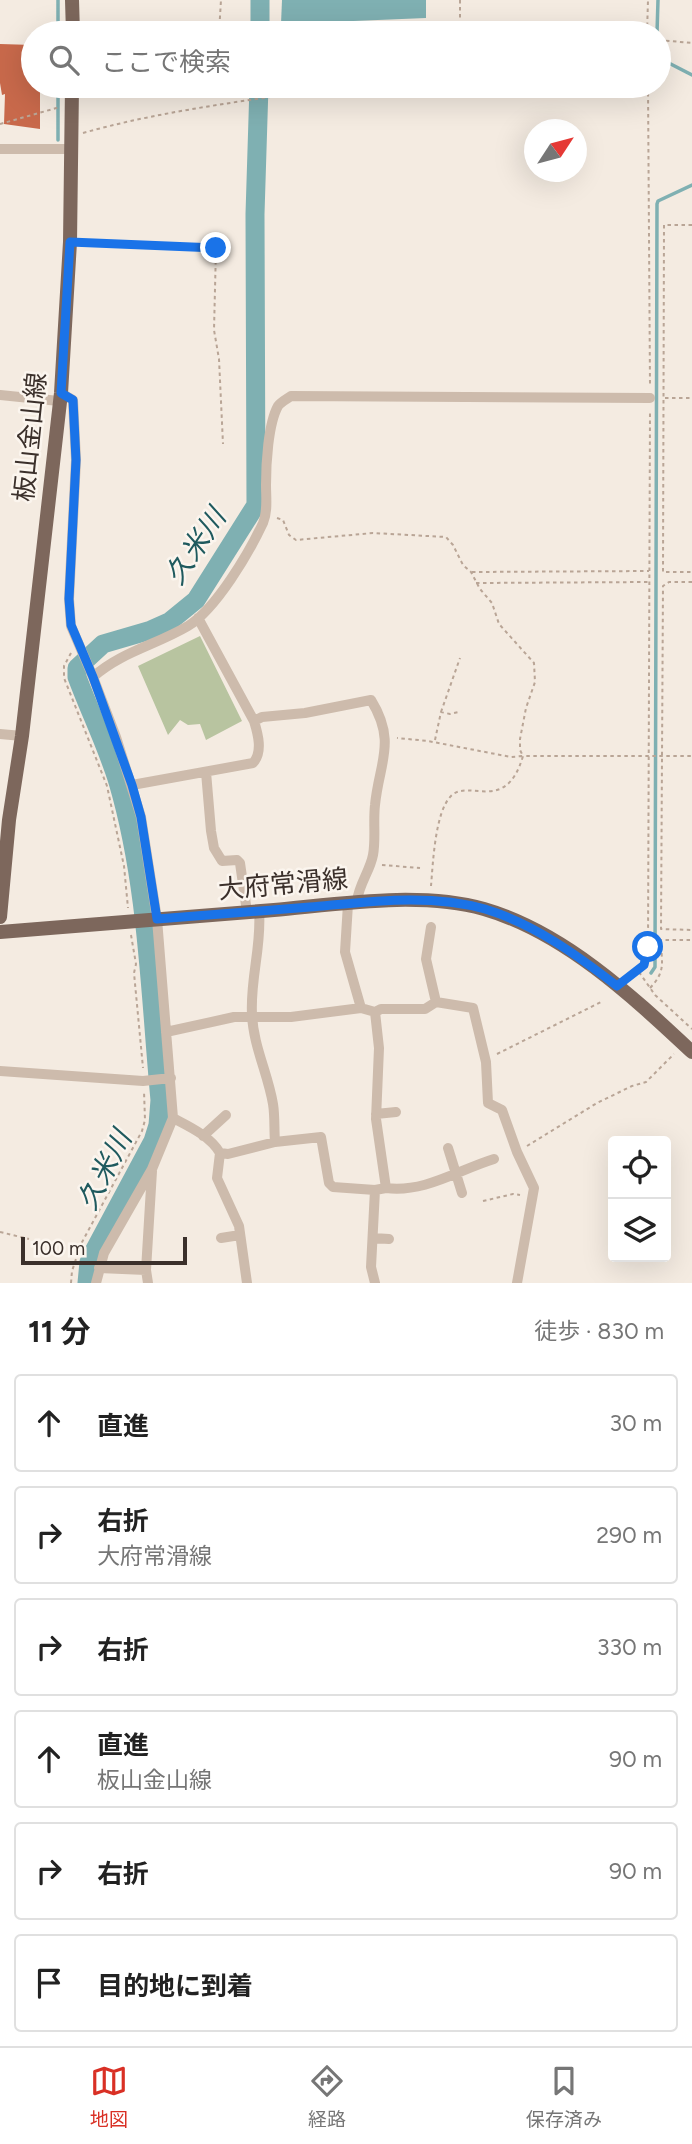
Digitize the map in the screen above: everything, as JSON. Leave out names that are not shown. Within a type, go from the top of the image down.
[{"type":"main road","points":[[72,0],[73,21]]},
{"type":"main road","name":"板山金山線","points":[[0,917],[9,820],[22,736],[60,397],[70,242],[72,98]]},
{"type":"main road","name":"大府常滑線","points":[[0,932],[352,902],[435,901],[484,909],[531,929],[572,951],[687,1047]]},
{"type":"street","points":[[0,149],[72,149]]},
{"type":"street","points":[[0,395],[60,397],[73,400],[76,425],[75,509],[69,599],[71,625],[132,785],[141,817],[157,919],[173,1118],[152,1169],[118,1227],[99,1268],[96,1283]]},
{"type":"street","points":[[93,677],[107,664],[123,655],[187,626],[210,606],[249,550],[265,517],[266,464],[270,440],[278,406],[291,396],[650,398]]},
{"type":"street","points":[[132,785],[253,763],[256,760],[258,735],[254,721],[198,618]]},
{"type":"street","points":[[254,721],[262,717],[305,713],[371,700],[379,712],[386,737],[386,752],[370,808],[379,834],[370,864],[352,902],[345,952],[361,1008]]},
{"type":"street","points":[[0,734],[22,736]]},
{"type":"street","points":[[206,772],[214,848],[222,861],[237,860],[240,863],[259,936],[252,1016],[261,1063],[273,1104],[275,1142]]},
{"type":"street","points":[[431,927],[426,959],[436,1002]]},
{"type":"street","points":[[375,1013],[381,1009],[425,1009],[436,1002],[473,1008],[485,1060],[488,1103],[502,1110],[534,1188],[517,1283]]},
{"type":"street","points":[[166,1032],[213,1020],[252,1016],[291,1017],[361,1008],[375,1013]]},
{"type":"street","points":[[375,1013],[379,1048],[376,1114],[380,1189],[371,1267],[375,1283]]},
{"type":"street","points":[[0,1071],[146,1081],[168,1078]]},
{"type":"street","points":[[376,1114],[396,1112]]},
{"type":"street","points":[[203,1136],[226,1115]]},
{"type":"street","points":[[173,1118],[203,1136],[220,1153],[228,1154],[322,1131],[325,1185],[380,1189],[431,1184],[494,1158]]},
{"type":"street","points":[[448,1148],[462,1193]]},
{"type":"street","points":[[220,1153],[217,1178],[239,1226],[247,1283]]},
{"type":"street","points":[[148,1283],[146,1270],[152,1169]]},
{"type":"street","points":[[221,1238],[240,1235]]},
{"type":"street","points":[[373,1238],[389,1239]]},
{"type":"street","points":[[99,1268],[146,1270]]},
{"type":"path","points":[[220,21],[221,0]]},
{"type":"path","points":[[460,0],[460,21]]},
{"type":"path","points":[[647,21],[648,0]]},
{"type":"path","points":[[671,41],[692,43]]},
{"type":"path","points":[[72,132],[80,134],[180,110],[265,98]]},
{"type":"path","points":[[617,986],[644,965],[648,947],[648,98]]},
{"type":"path","points":[[0,124],[72,104]]},
{"type":"path","points":[[692,225],[664,225],[663,572],[692,572]]},
{"type":"path","points":[[70,242],[216,248],[214,330],[219,359],[223,444]]},
{"type":"path","points":[[664,398],[692,398]]},
{"type":"path","points":[[265,517],[283,520],[289,535],[296,540],[373,533],[446,537],[492,603],[499,624],[534,663],[535,682],[520,739],[523,756],[519,769],[505,786],[490,793],[458,792],[449,798],[437,829],[431,886]]},
{"type":"path","points":[[471,572],[649,571]]},
{"type":"path","points":[[476,583],[649,582]]},
{"type":"path","points":[[692,582],[665,583],[663,586],[661,929],[692,930]]},
{"type":"path","points":[[71,1283],[81,1244],[142,1131],[146,1081],[124,866],[112,807],[99,764],[64,678],[64,666],[74,649],[79,646]]},
{"type":"path","points":[[435,742],[441,712],[460,658]]},
{"type":"path","points":[[441,712],[459,712]]},
{"type":"path","points":[[386,737],[435,742],[511,757],[692,757]]},
{"type":"path","points":[[370,864],[419,868]]},
{"type":"path","points":[[650,988],[662,974],[661,940],[692,940]]},
{"type":"path","points":[[638,971],[650,988],[692,1029]]},
{"type":"path","points":[[485,1060],[603,1001]]},
{"type":"path","points":[[517,1152],[597,1103],[646,1082],[687,1047]]},
{"type":"path","points":[[484,1201],[513,1194],[533,1196]]},
{"type":"path","points":[[0,1232],[29,1239]]},
{"type":"green space","points":[[200,636],[242,721],[206,740],[200,724],[188,725],[180,720],[168,735],[138,666]]},
{"type":"water","points":[[282,0],[426,0],[426,18],[281,21]]},
{"type":"building","points":[[0,44],[21,45],[21,98],[40,98],[40,129],[4,124],[5,94],[2,95]]},
{"type":"waterway","points":[[58,0],[58,21]]},
{"type":"waterway","name":"久米川","points":[[260,0],[260,21]]},
{"type":"waterway","points":[[657,21],[658,0]]},
{"type":"waterway","points":[[671,64],[692,75]]},
{"type":"waterway","points":[[58,98],[58,140]]},
{"type":"waterway","name":"久米川","points":[[87,1283],[89,1262],[93,1253],[153,1141],[158,1125],[160,1100],[136,860],[118,782],[77,677],[77,668],[103,644],[169,622],[196,600],[256,505],[255,214],[259,98]]},
{"type":"waterway","points":[[651,973],[655,967],[657,204],[658,201],[692,185]]},
{"type":"route","points":[[216,248],[70,242],[61,393],[73,400],[76,425],[75,509],[69,599],[71,625],[116,737],[132,785],[141,817],[157,919],[348,904],[357,901],[435,901],[484,909],[531,929],[572,951],[617,986],[644,965],[648,947]]}]
